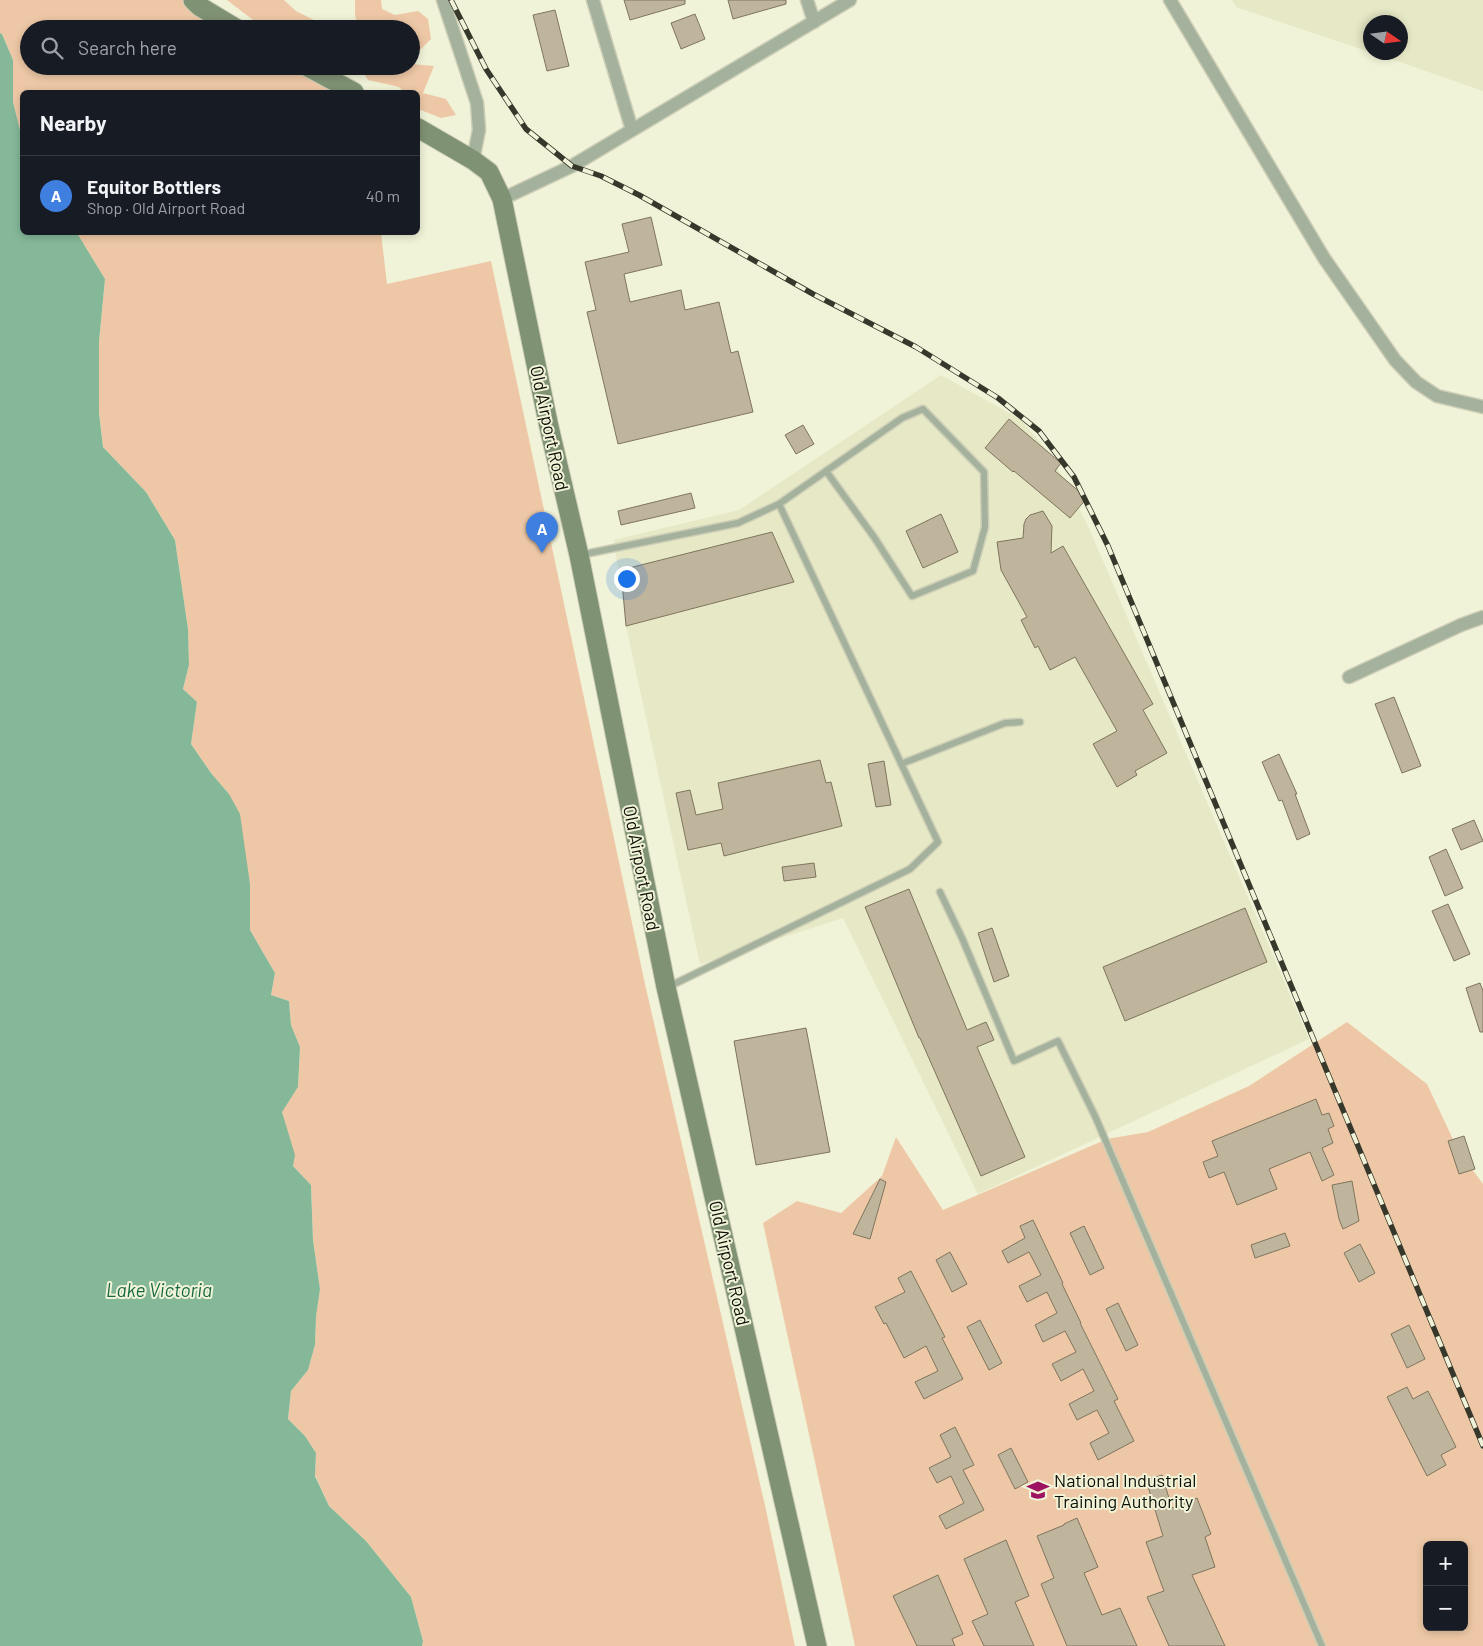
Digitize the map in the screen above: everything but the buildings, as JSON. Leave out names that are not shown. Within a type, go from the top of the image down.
[{"type":"main road","points":[[193,0],[199,6],[222,20]]},
{"type":"main road","points":[[323,75],[350,90]]},
{"type":"main road","name":"Old Airport Road","points":[[420,129],[473,160],[488,172],[502,198],[549,427],[579,555],[666,987],[817,1646]]},
{"type":"street","points":[[443,0],[477,103],[479,130],[473,160]]},
{"type":"street","points":[[593,0],[632,130]]},
{"type":"street","points":[[807,0],[814,22]]},
{"type":"street","points":[[502,198],[572,166],[850,0]]},
{"type":"street","points":[[1170,0],[1324,258],[1395,360],[1416,382],[1437,396],[1483,407]]},
{"type":"street","points":[[1349,677],[1461,625],[1483,617]]},
{"type":"lane","points":[[579,555],[738,523],[778,504],[902,418],[923,409],[984,472],[985,526],[973,571],[912,596],[874,538],[826,471]]},
{"type":"lane","points":[[666,987],[910,870],[938,842],[778,504]]},
{"type":"lane","points":[[901,764],[1005,723],[1020,722]]},
{"type":"lane","points":[[940,892],[962,938],[1014,1061],[1058,1042],[1099,1126],[1322,1646]]},
{"type":"shaded area","points":[[0,0],[193,0],[223,20],[20,20],[20,75],[323,75],[350,90],[20,90],[20,130],[13,102],[13,60],[0,33]]},
{"type":"shaded area","points":[[227,0],[284,0],[296,11],[314,20],[253,20]]},
{"type":"shaded area","points":[[355,0],[381,0],[382,9],[395,15],[418,11],[428,19],[431,39],[420,50],[420,20],[357,20]]},
{"type":"shaded area","points":[[1232,0],[1483,0],[1483,91],[1394,60],[1408,60],[1408,15],[1363,15],[1363,50],[1236,7]]},
{"type":"shaded area","points":[[420,65],[434,66],[423,93],[446,99],[456,115],[441,118],[420,110],[420,90],[402,90],[399,87],[368,80],[365,75],[420,75]]},
{"type":"shaded area","points":[[78,235],[381,235],[387,284],[491,261],[645,984],[766,1510],[795,1646],[422,1646],[423,1641],[411,1597],[366,1541],[329,1506],[315,1475],[316,1453],[305,1436],[288,1419],[291,1391],[308,1370],[315,1345],[320,1289],[313,1240],[311,1185],[293,1166],[282,1111],[298,1087],[300,1047],[291,1025],[289,1001],[271,995],[275,973],[250,930],[250,884],[229,794],[211,773],[191,744],[197,702],[183,689],[189,665],[188,629],[175,540],[146,492],[103,447],[99,413],[99,342],[105,279]]},
{"type":"shaded area","points":[[941,375],[1020,419],[1051,455],[1088,526],[1309,1039],[978,1194],[843,918],[700,964],[626,626],[614,540],[739,510]]},
{"type":"shaded area","points":[[1347,1022],[1427,1084],[1458,1150],[1483,1184],[1483,1646],[855,1646],[763,1223],[797,1201],[841,1213],[882,1176],[896,1137],[943,1210],[1107,1139],[1148,1132],[1249,1086]]},
{"type":"water","name":"Lake Victoria","points":[[0,33],[13,60],[13,102],[20,130],[20,235],[78,235],[105,279],[99,342],[99,413],[103,447],[146,492],[175,540],[188,629],[189,665],[183,689],[197,702],[191,744],[211,773],[229,794],[240,814],[250,884],[250,930],[275,973],[271,995],[289,1001],[291,1025],[300,1047],[298,1087],[282,1112],[295,1155],[293,1166],[311,1185],[313,1240],[320,1289],[315,1345],[308,1370],[291,1391],[288,1419],[305,1436],[316,1453],[315,1476],[329,1506],[366,1541],[411,1597],[423,1641],[422,1646],[0,1646]]},
{"type":"railway","points":[[451,0],[486,69],[526,129],[572,166],[601,176],[639,195],[813,294],[916,347],[998,398],[1039,431],[1074,477],[1108,546],[1483,1446]]},
{"type":"place","name":"Equitor Bottlers","points":[[542,553]]},
{"type":"place","name":"National Industrial Training Authority","points":[[1038,1490]]}]
